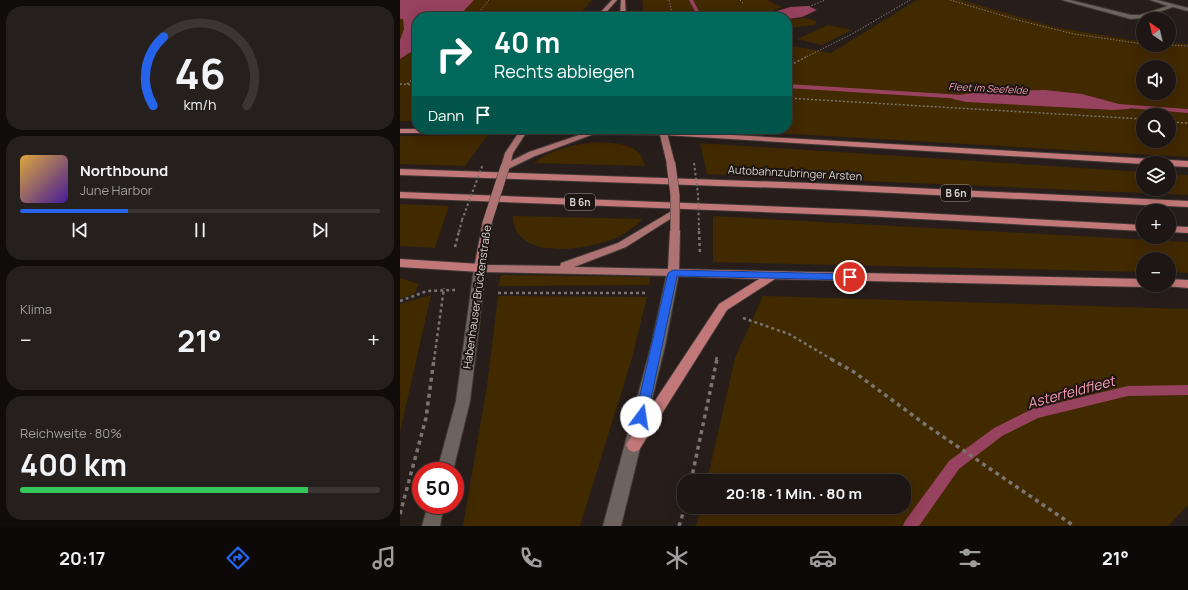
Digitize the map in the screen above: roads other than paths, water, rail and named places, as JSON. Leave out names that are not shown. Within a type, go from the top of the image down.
[{"type":"highway","points":[[400,131],[412,131]]},
{"type":"highway","points":[[710,134],[1136,161]]},
{"type":"highway","points":[[1176,163],[1188,164]]},
{"type":"highway","name":"Autobahnzubringer Arsten","points":[[400,172],[810,186],[1188,204]]},
{"type":"highway","name":"B 6n","points":[[400,195],[848,213],[1136,228]]},
{"type":"highway","points":[[1176,229],[1188,230]]},
{"type":"highway","points":[[400,263],[480,268]]},
{"type":"highway","points":[[673,273],[1136,283]]},
{"type":"highway","points":[[634,445],[723,307],[773,275]]},
{"type":"highway","points":[[1176,284],[1188,284]]},
{"type":"main road","points":[[604,12],[615,0]]},
{"type":"main road","points":[[623,0],[623,12]]},
{"type":"main road","points":[[1064,0],[1136,17],[1172,6]]},
{"type":"main road","points":[[1152,0],[1188,10]]},
{"type":"main road","name":"Habenhauser Brückenstraße","points":[[447,462],[462,401],[476,293],[488,223],[510,152],[521,134]]},
{"type":"main road","points":[[505,166],[532,154],[592,134]]},
{"type":"main road","points":[[612,526],[634,445],[658,346],[673,273],[675,212],[672,164],[664,134]]},
{"type":"main road","points":[[556,269],[622,245],[647,231],[675,212]]},
{"type":"main road","points":[[480,268],[673,273]]},
{"type":"main road","points":[[431,526],[434,514]]},
{"type":"waterway","name":"Fleet im Seefelde","points":[[691,0],[697,12]]},
{"type":"waterway","name":"Fleet im Seefelde","points":[[792,86],[963,97]]},
{"type":"waterway","name":"Fleet im Seefelde","points":[[1118,106],[1188,111]]},
{"type":"waterway","name":"Asterfeldfleet","points":[[910,526],[954,465],[998,432],[1036,413],[1128,391],[1188,390]]}]
